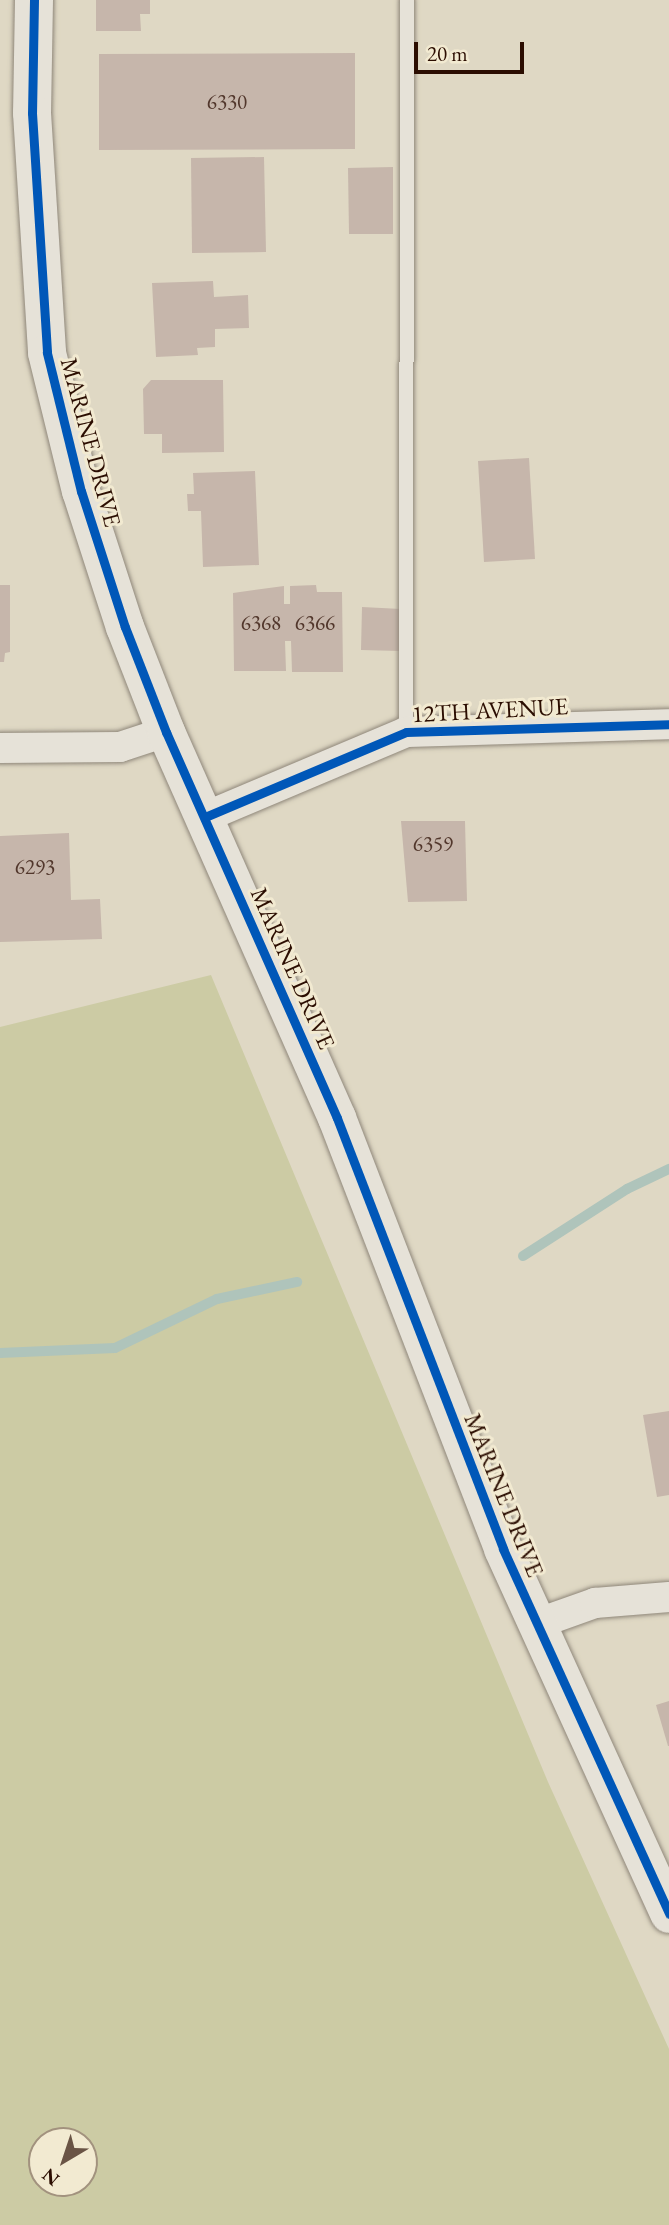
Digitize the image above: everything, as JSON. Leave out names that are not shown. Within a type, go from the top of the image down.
[{"type":"street","name":"MARINE DRIVE","points":[[34,0],[32,113],[47,353],[81,491],[125,627],[166,732],[337,1118],[536,1624],[669,1914]]},
{"type":"street","name":"12TH AVENUE","points":[[205,817],[406,732],[669,724]]},
{"type":"street","points":[[0,748],[120,747],[166,732]]},
{"type":"street","points":[[536,1624],[595,1604],[669,1597]]},
{"type":"lane","points":[[406,732],[407,0]]},
{"type":"green space","points":[[211,975],[548,1782],[669,2049],[669,2225],[0,2225],[0,1027]]},
{"type":"building","points":[[96,0],[150,0],[150,14],[140,14],[141,31],[96,31]]},
{"type":"building","points":[[355,53],[355,149],[99,150],[99,54]]},
{"type":"building","points":[[264,157],[266,252],[192,253],[191,158]]},
{"type":"building","points":[[393,167],[393,234],[349,234],[348,168]]},
{"type":"building","points":[[213,281],[214,297],[248,295],[249,328],[215,329],[215,347],[197,348],[198,355],[156,357],[152,283]]},
{"type":"building","points":[[151,380],[223,380],[224,452],[162,453],[162,434],[144,434],[143,389]]},
{"type":"building","points":[[529,458],[535,559],[484,562],[478,461]]},
{"type":"building","points":[[255,471],[259,565],[203,567],[201,511],[188,511],[187,494],[194,494],[193,473]]},
{"type":"building","points":[[0,585],[10,585],[10,652],[5,653],[4,662],[0,662]]},
{"type":"building","points":[[316,585],[317,592],[342,592],[343,672],[292,672],[291,641],[285,641],[286,671],[234,671],[233,593],[284,586],[284,604],[290,604],[290,586]]},
{"type":"building","points":[[362,607],[401,609],[400,651],[361,650]]},
{"type":"building","points":[[401,821],[465,821],[467,901],[408,902]]},
{"type":"building","points":[[69,833],[71,900],[100,899],[102,939],[0,942],[0,836]]},
{"type":"building","points":[[669,1411],[669,1495],[657,1497],[643,1415]]},
{"type":"building","points":[[669,1701],[669,1746],[668,1746],[656,1705]]},
{"type":"waterway","points":[[523,1256],[627,1189],[669,1169]]},
{"type":"waterway","points":[[0,1353],[115,1348],[217,1299],[297,1282]]},
{"type":"cycle path","points":[[34,0],[32,113],[47,353],[81,491],[125,627],[166,732],[337,1118],[503,1549],[669,1914]]},
{"type":"cycle path","points":[[205,817],[406,732],[669,724]]}]
